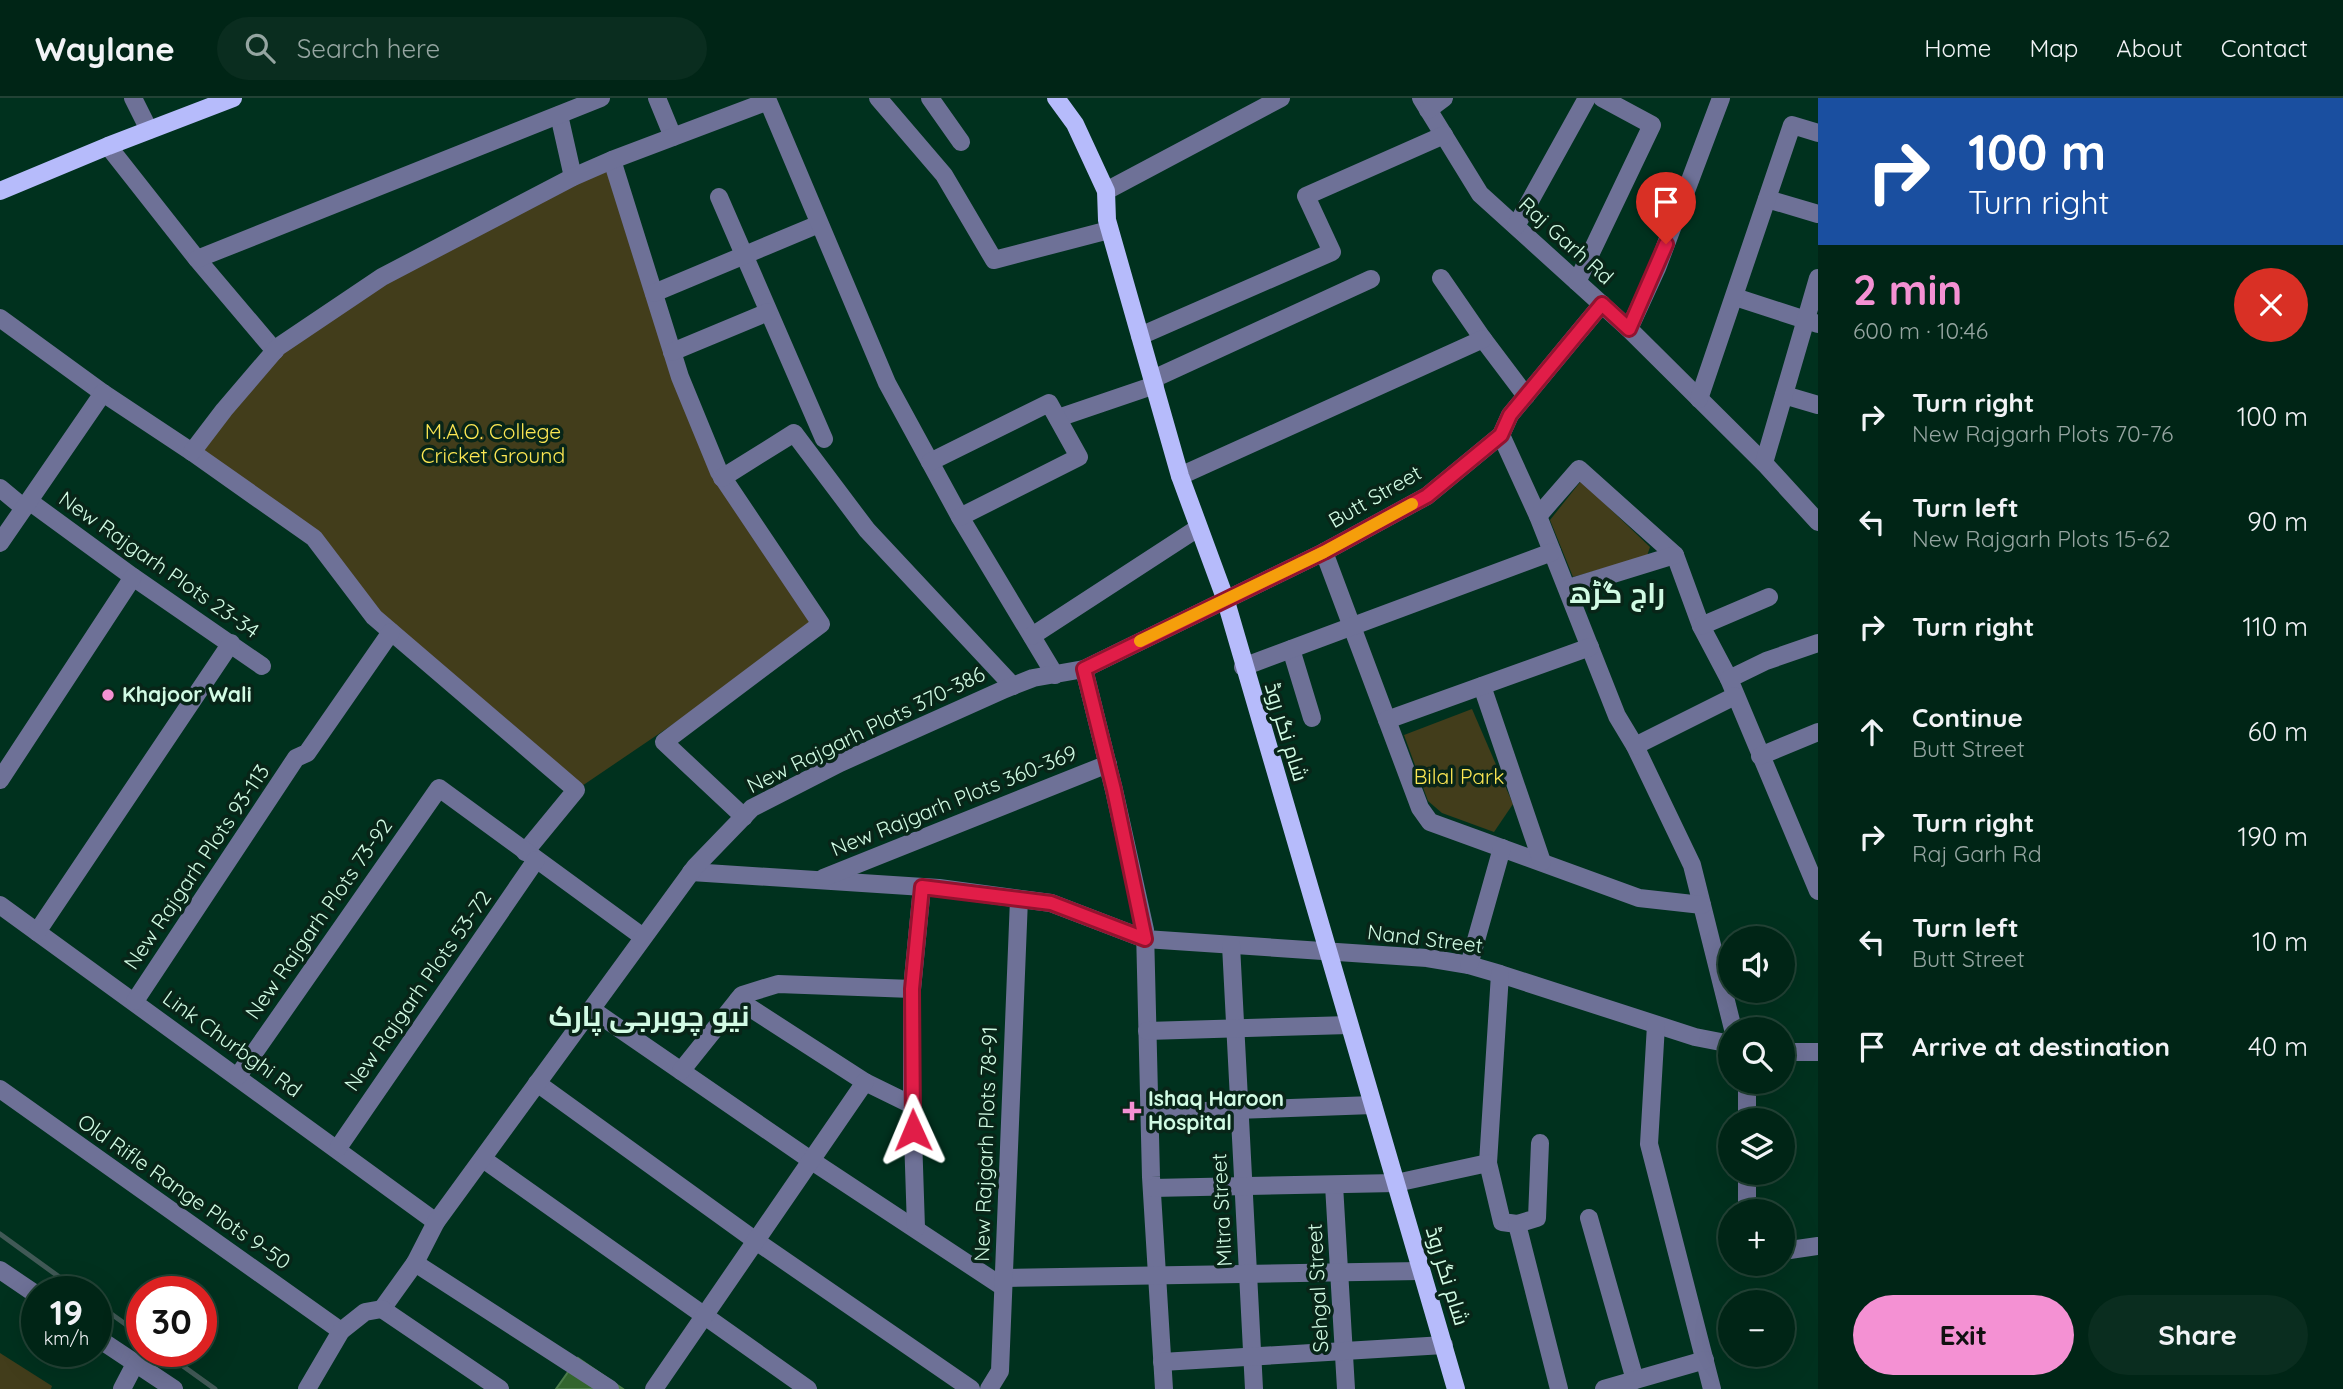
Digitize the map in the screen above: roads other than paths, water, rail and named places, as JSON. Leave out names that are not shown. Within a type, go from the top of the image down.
[{"type":"main road","points":[[0,191],[233,98]]},
{"type":"main road","name":"شام نگر روڈ","points":[[1056,98],[1075,124],[1106,191],[1109,230],[1181,476],[1225,598],[1456,1389]]},
{"type":"street","points":[[133,98],[149,130]]},
{"type":"street","points":[[197,259],[601,98]]},
{"type":"street","points":[[657,98],[673,137]]},
{"type":"street","points":[[877,98],[944,175],[994,260],[1109,230]]},
{"type":"street","points":[[930,98],[961,142]]},
{"type":"street","points":[[1106,191],[1281,98]]},
{"type":"street","points":[[1425,104],[1444,98]]},
{"type":"street","points":[[1516,226],[1587,98]]},
{"type":"street","points":[[1577,282],[1652,125],[1601,98]]},
{"type":"street","points":[[1629,329],[1657,268],[1721,98]]},
{"type":"street","points":[[192,452],[275,351],[382,277],[573,177],[768,102],[887,383],[960,517],[1055,675]]},
{"type":"street","name":"Raj Garh Rd","points":[[1425,104],[1480,194],[1629,329],[1764,463],[1818,522]]},
{"type":"street","points":[[559,115],[573,177]]},
{"type":"street","points":[[1699,398],[1791,125],[1818,134]]},
{"type":"street","points":[[1140,336],[1332,252],[1306,196],[1444,135]]},
{"type":"street","points":[[108,146],[197,259],[275,351]]},
{"type":"street","points":[[612,160],[680,377],[722,478],[821,624],[664,742],[744,817]]},
{"type":"street","points":[[719,197],[824,439]]},
{"type":"street","points":[[1767,199],[1818,214]]},
{"type":"street","points":[[654,293],[819,224]]},
{"type":"street","points":[[1441,278],[1483,340],[1526,396]]},
{"type":"street","points":[[1764,463],[1784,395],[1812,322],[1818,278]]},
{"type":"street","points":[[1058,418],[1154,382],[1371,279]]},
{"type":"street","points":[[1735,297],[1812,322]]},
{"type":"street","name":"Butt Street","points":[[1084,669],[1324,552],[1427,496],[1501,435],[1510,415],[1602,304]]},
{"type":"street","points":[[672,352],[768,312]]},
{"type":"street","points":[[0,318],[103,393],[314,538],[374,617],[391,632]]},
{"type":"street","points":[[1181,476],[1483,340]]},
{"type":"street","points":[[0,543],[103,393]]},
{"type":"street","points":[[1784,395],[1818,405]]},
{"type":"street","points":[[930,462],[1049,403],[1058,418],[1079,457],[960,517]]},
{"type":"street","points":[[722,478],[794,433],[867,530],[1013,686]]},
{"type":"street","points":[[1501,435],[1568,588],[1617,716],[1692,865],[1730,1017]]},
{"type":"street","points":[[1538,516],[1578,469],[1675,555],[1700,626],[1732,687],[1818,891]]},
{"type":"street","name":"New Rajgarh Plots 23-34","points":[[0,488],[262,666]]},
{"type":"street","points":[[1032,636],[1198,528]]},
{"type":"street","points":[[1324,552],[1420,808],[1430,822],[1639,898],[1702,905]]},
{"type":"street","points":[[1243,667],[1552,552]]},
{"type":"street","points":[[1568,588],[1675,555]]},
{"type":"street","points":[[0,780],[133,577]]},
{"type":"street","points":[[1700,626],[1769,597]]},
{"type":"street","name":"New Rajgarh Plots 93-113","points":[[135,1001],[296,758],[307,753],[391,632]]},
{"type":"street","name":"New Rajgarh Plots 53-72","points":[[338,1148],[576,790],[391,632]]},
{"type":"street","points":[[37,932],[231,643]]},
{"type":"street","points":[[1634,746],[1732,687],[1766,661],[1818,643]]},
{"type":"street","points":[[1387,720],[1590,647]]},
{"type":"street","points":[[1291,649],[1312,718]]},
{"type":"street","points":[[1084,669],[1108,764],[1145,939],[1152,1188],[1164,1389]]},
{"type":"street","name":"New Rajgarh Plots 370-386","points":[[382,1309],[415,1263],[436,1222],[691,872],[752,808],[840,763],[1013,686],[1033,678],[1084,669]]},
{"type":"street","points":[[1482,686],[1542,862]]},
{"type":"street","points":[[1760,756],[1818,732]]},
{"type":"street","name":"New Rajgarh Plots 360-369","points":[[816,880],[1108,764]]},
{"type":"street","name":"New Rajgarh Plots 73-92","points":[[238,1076],[439,788],[531,856]]},
{"type":"street","points":[[1469,965],[1502,848]]},
{"type":"street","points":[[531,856],[643,937]]},
{"type":"street","name":"Nand Street","points":[[691,872],[922,887],[1051,903],[1145,939],[1427,958],[1469,965],[1695,1037],[1718,1041]]},
{"type":"street","points":[[916,1228],[912,989],[922,887]]},
{"type":"street","name":"New Rajgarh Plots 78-91","points":[[989,1389],[1000,1371],[1019,899]]},
{"type":"street","name":"Link Churbghi Rd","points":[[0,905],[338,1148],[436,1222]]},
{"type":"street","name":"MItra Street","points":[[1231,945],[1254,1389]]},
{"type":"street","points":[[1500,974],[1488,1163],[1502,1222],[1517,1224],[1537,1218],[1540,1143]]},
{"type":"street","points":[[681,1071],[742,995],[778,984],[912,989]]},
{"type":"street","points":[[738,1000],[865,1082],[912,1105]]},
{"type":"street","points":[[591,1009],[812,1161],[1004,1283],[1157,1276],[1420,1271]]},
{"type":"street","points":[[1147,1031],[1349,1025]]},
{"type":"street","points":[[1656,1025],[1649,1144],[1712,1389]]},
{"type":"street","points":[[1795,1052],[1818,1052]]},
{"type":"street","points":[[654,1389],[865,1082]]},
{"type":"street","points":[[537,1083],[755,1241],[971,1389]]},
{"type":"street","name":"Old Rifle Range Plots 9-50","points":[[0,1089],[341,1331]]},
{"type":"street","points":[[1150,1113],[1373,1105]]},
{"type":"street","points":[[483,1159],[808,1389]]},
{"type":"street","points":[[1152,1188],[1396,1183],[1488,1163]]},
{"type":"street","name":"Sehgal Street","points":[[1334,1185],[1346,1389]]},
{"type":"street","points":[[1589,1218],[1635,1380]]},
{"type":"street","points":[[1517,1224],[1559,1389]]},
{"type":"street","points":[[1795,1249],[1818,1246]]},
{"type":"street","points":[[415,1263],[610,1389]]},
{"type":"street","points":[[0,1269],[21,1284]]},
{"type":"street","points":[[307,1389],[341,1331],[365,1312],[382,1309],[500,1389]]},
{"type":"street","points":[[1163,1362],[1444,1346]]},
{"type":"street","points":[[1604,1389],[1704,1360]]},
{"type":"street","points":[[122,1389],[133,1367]]},
{"type":"street","points":[[140,1367],[174,1389]]},
{"type":"waterway","points":[[0,1234],[58,1276]]},
{"type":"waterway","points":[[112,1314],[126,1325]]},
{"type":"waterway","points":[[184,1367],[215,1389]]},
{"type":"place","name":"Khajoor Wali","points":[[108,695]]},
{"type":"place","name":"Ishaq Haroon Hospital","points":[[1132,1111]]},
{"type":"district","name":"راج گڑھ","points":[[1617,593]]},
{"type":"district","name":"نیو چوبرجی پارک","points":[[649,1016]]},
{"type":"park label","name":"M.A.O. College Cricket Ground","points":[[493,444]]},
{"type":"park label","name":"Bilal Park","points":[[1459,777]]}]
